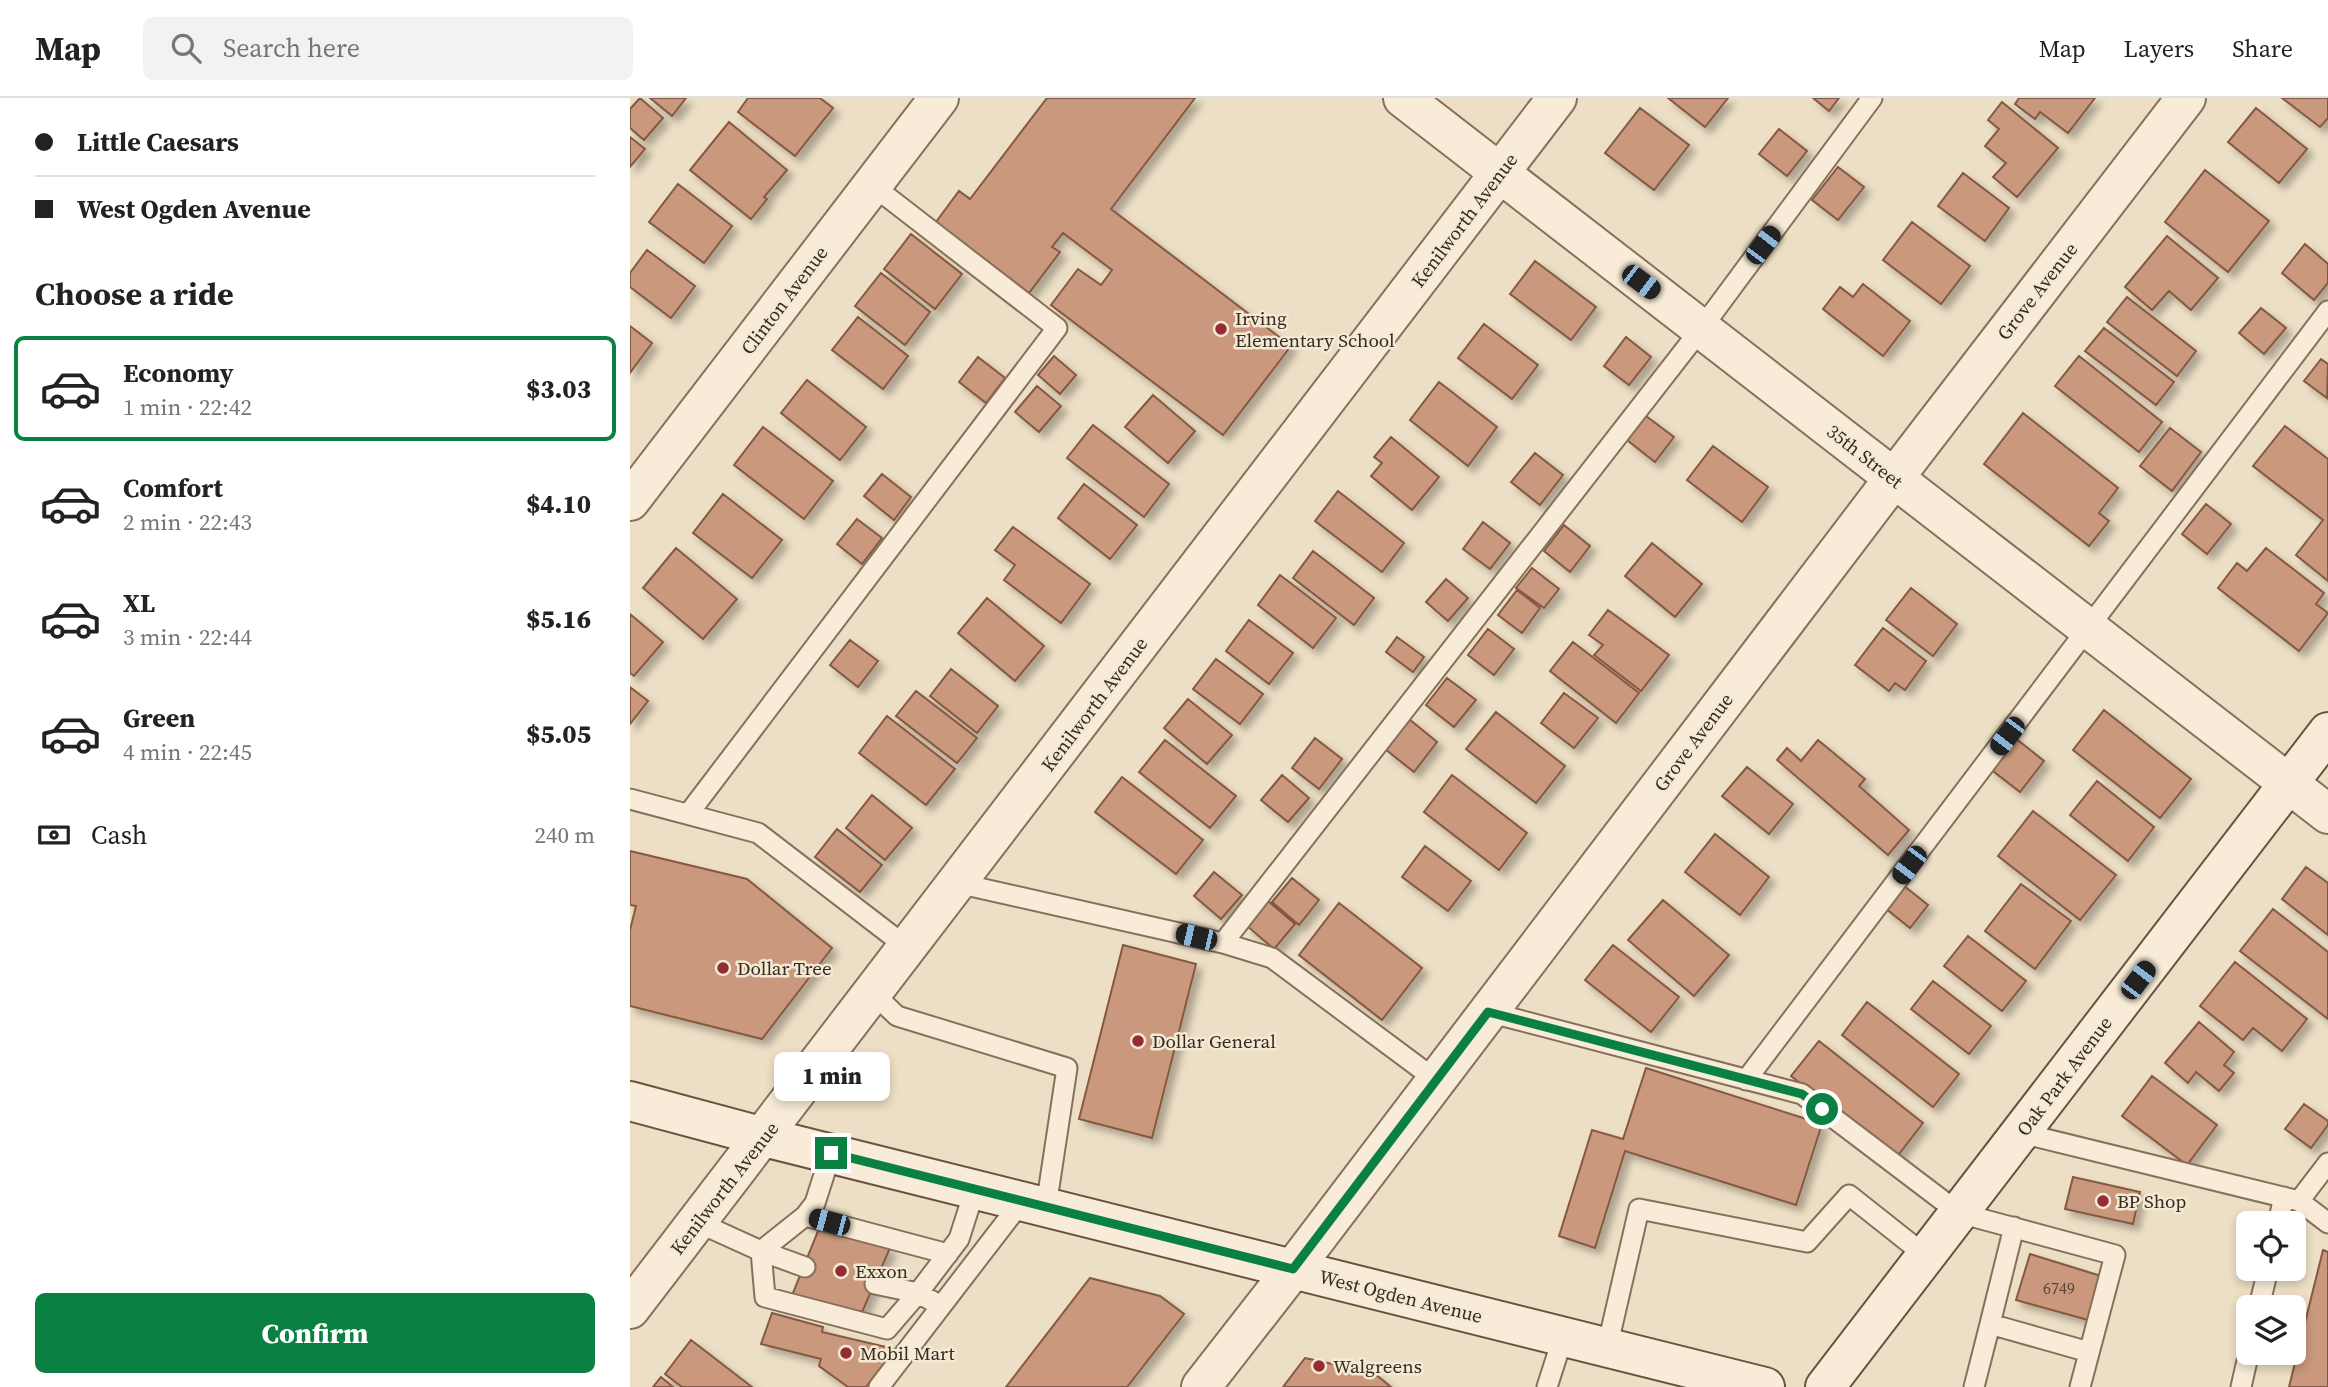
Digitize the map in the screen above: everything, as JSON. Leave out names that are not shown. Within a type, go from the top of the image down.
[{"type":"street","name":"Clinton Avenue","points":[[630,501],[939,98]]},
{"type":"street","name":"35th Street","points":[[1403,98],[2328,814]]},
{"type":"street","name":"Kenilworth Avenue","points":[[630,1310],[1558,98]]},
{"type":"street","name":"Grove Avenue","points":[[1201,1387],[2186,98]]},
{"type":"street","name":"Oak Park Avenue","points":[[1825,1387],[2328,732]]},
{"type":"street","name":"West Ogden Avenue","points":[[633,1106],[764,1136],[1765,1387]]},
{"type":"lane","points":[[1223,943],[1701,329],[1872,98]]},
{"type":"lane","points":[[689,813],[1058,327],[872,185]]},
{"type":"lane","points":[[1746,1080],[2328,311]]},
{"type":"lane","points":[[630,799],[758,832],[908,948]]},
{"type":"lane","points":[[957,883],[1223,943],[1272,958],[1436,1080]]},
{"type":"lane","points":[[873,993],[897,1016],[1067,1068],[1034,1204],[941,1306],[878,1387]]},
{"type":"lane","points":[[1488,1012],[1802,1094],[1959,1213],[2115,1255],[2080,1387]]},
{"type":"lane","points":[[2021,1133],[2292,1199],[2328,1223]]},
{"type":"lane","points":[[761,1251],[805,1216],[815,1203],[831,1153]]},
{"type":"lane","points":[[2285,1211],[2292,1199],[2328,1163]]},
{"type":"lane","points":[[761,1251],[765,1297],[887,1329],[959,1239],[975,1189]]},
{"type":"lane","points":[[1606,1348],[1639,1209],[1807,1242],[1849,1195],[1926,1256]]},
{"type":"lane","points":[[805,1216],[948,1254]]},
{"type":"lane","points":[[697,1222],[761,1251],[805,1267]]},
{"type":"lane","points":[[1974,1387],[2014,1227]]},
{"type":"lane","points":[[875,1284],[918,1293],[941,1306]]},
{"type":"lane","points":[[1990,1324],[2090,1352]]},
{"type":"lane","points":[[1547,1387],[1563,1337]]},
{"type":"lane","points":[[2241,1387],[2246,1365]]},
{"type":"building","points":[[640,98],[663,118],[644,140],[630,128],[630,109]]},
{"type":"building","points":[[650,98],[686,98],[672,116]]},
{"type":"building","points":[[748,98],[820,98],[833,108],[795,156],[738,112]]},
{"type":"building","name":"Irving Elementary School","points":[[1047,98],[1195,98],[1111,209],[1291,346],[1223,435],[1051,305],[1078,269],[1101,285],[1112,270],[1063,233],[1052,247],[1060,252],[1029,293],[936,222],[959,191],[970,199]]},
{"type":"building","points":[[1668,98],[1728,98],[1705,127]]},
{"type":"building","points":[[1813,98],[1839,98],[1829,111]]},
{"type":"building","points":[[2019,98],[2095,98],[2068,133],[2040,112],[2035,119],[2015,104]]},
{"type":"building","points":[[2282,98],[2328,98],[2328,118],[2320,127]]},
{"type":"building","points":[[2002,102],[2058,148],[2017,197],[1993,177],[2006,163],[1985,146],[1999,129],[1988,120]]},
{"type":"building","points":[[1640,108],[1689,145],[1654,190],[1605,153]]},
{"type":"building","points":[[2256,108],[2307,149],[2279,183],[2228,142]]},
{"type":"building","points":[[729,122],[787,170],[764,197],[767,199],[751,219],[690,170]]},
{"type":"building","points":[[1779,129],[1807,151],[1787,176],[1759,154]]},
{"type":"building","points":[[630,137],[645,149],[630,167]]},
{"type":"building","points":[[1838,167],[1864,187],[1838,220],[1812,200]]},
{"type":"building","points":[[2205,170],[2269,221],[2228,272],[2165,222]]},
{"type":"building","points":[[1963,173],[2009,208],[1985,241],[1938,206]]},
{"type":"building","points":[[678,184],[732,226],[704,263],[649,222]]},
{"type":"building","points":[[1912,222],[1970,266],[1941,304],[1883,260]]},
{"type":"building","points":[[911,234],[962,274],[935,309],[884,269]]},
{"type":"building","points":[[2167,236],[2218,278],[2191,310],[2169,291],[2152,310],[2125,287]]},
{"type":"building","points":[[2305,244],[2328,264],[2328,283],[2314,300],[2282,273]]},
{"type":"building","points":[[647,250],[695,286],[671,318],[630,287],[630,273]]},
{"type":"building","points":[[1535,261],[1596,307],[1571,340],[1510,294]]},
{"type":"building","points":[[881,273],[930,312],[905,345],[855,306]]},
{"type":"building","points":[[1863,284],[1910,321],[1883,356],[1823,309],[1840,287],[1853,297]]},
{"type":"building","points":[[2127,297],[2196,351],[2177,376],[2107,322]]},
{"type":"building","points":[[2261,308],[2286,328],[2264,354],[2239,333]]},
{"type":"building","points":[[858,317],[908,356],[883,389],[832,350]]},
{"type":"building","points":[[1484,324],[1538,365],[1512,399],[1458,358]]},
{"type":"building","points":[[630,326],[652,343],[630,373]]},
{"type":"building","points":[[2104,328],[2174,382],[2156,405],[2085,351]]},
{"type":"building","points":[[1626,337],[1651,357],[1629,385],[1604,366]]},
{"type":"building","points":[[1054,356],[1076,375],[1060,394],[1038,375]]},
{"type":"building","points":[[2079,356],[2162,422],[2139,452],[2055,386]]},
{"type":"building","points":[[978,357],[1005,378],[986,403],[959,382]]},
{"type":"building","points":[[2321,359],[2328,364],[2327,398],[2304,381]]},
{"type":"building","points":[[807,380],[866,427],[840,460],[781,413]]},
{"type":"building","points":[[1439,382],[1497,427],[1468,466],[1410,420]]},
{"type":"building","points":[[1037,386],[1061,406],[1039,432],[1015,412]]},
{"type":"building","points":[[1153,395],[1195,431],[1168,463],[1125,427]]},
{"type":"building","points":[[2023,413],[2118,488],[2099,513],[2109,521],[2089,546],[1984,464]]},
{"type":"building","points":[[1646,416],[1674,437],[1655,462],[1627,440]]},
{"type":"building","points":[[1093,425],[1169,484],[1144,517],[1067,458]]},
{"type":"building","points":[[2285,426],[2328,459],[2328,581],[2296,555],[2323,520],[2253,466]]},
{"type":"building","points":[[763,427],[833,481],[804,519],[734,465]]},
{"type":"building","points":[[2170,428],[2201,452],[2172,491],[2140,466]]},
{"type":"building","points":[[1391,437],[1439,477],[1412,510],[1371,476],[1382,463],[1374,457]]},
{"type":"building","points":[[1713,446],[1768,487],[1742,522],[1687,480]]},
{"type":"building","points":[[1535,453],[1563,475],[1540,505],[1511,482]]},
{"type":"building","points":[[882,474],[911,497],[894,520],[864,496]]},
{"type":"building","points":[[1084,484],[1137,525],[1110,559],[1058,518]]},
{"type":"building","points":[[1338,491],[1404,543],[1382,572],[1315,521]]},
{"type":"building","points":[[723,494],[782,540],[752,578],[693,533]]},
{"type":"building","points":[[2206,504],[2231,524],[2207,554],[2182,534]]},
{"type":"building","points":[[857,519],[882,538],[862,564],[837,544]]},
{"type":"building","points":[[1483,522],[1510,543],[1490,569],[1463,549]]},
{"type":"building","points":[[1564,525],[1590,546],[1570,572],[1544,551]]},
{"type":"building","points":[[1013,527],[1090,584],[1061,623],[1004,580],[1015,565],[995,550]]},
{"type":"building","points":[[1652,543],[1702,584],[1675,617],[1625,576]]},
{"type":"building","points":[[676,548],[737,599],[703,639],[643,588]]},
{"type":"building","points":[[2266,548],[2324,593],[2316,604],[2328,613],[2299,651],[2218,588],[2237,563],[2247,571]]},
{"type":"building","points":[[1313,551],[1374,598],[1354,625],[1293,578]]},
{"type":"building","points":[[1532,568],[1559,589],[1544,608],[1516,588]]},
{"type":"building","points":[[1280,575],[1336,618],[1313,648],[1258,605]]},
{"type":"building","points":[[1446,579],[1468,598],[1448,621],[1426,602]]},
{"type":"building","points":[[1911,588],[1957,624],[1933,656],[1886,620]]},
{"type":"building","points":[[1517,590],[1540,608],[1522,633],[1498,615]]},
{"type":"building","points":[[987,598],[1044,646],[1015,681],[958,633]]},
{"type":"building","points":[[1608,610],[1669,655],[1641,691],[1594,655],[1603,645],[1589,635]]},
{"type":"building","points":[[630,614],[663,642],[634,676],[630,673]]},
{"type":"building","points":[[1249,620],[1293,653],[1269,684],[1226,651]]},
{"type":"building","points":[[1883,628],[1926,661],[1905,690],[1895,683],[1889,691],[1855,665]]},
{"type":"building","points":[[1488,629],[1514,649],[1494,675],[1468,655]]},
{"type":"building","points":[[1397,637],[1424,657],[1413,672],[1386,652]]},
{"type":"building","points":[[850,640],[878,661],[858,687],[830,665]]},
{"type":"building","points":[[1573,642],[1639,693],[1616,723],[1550,671]]},
{"type":"building","points":[[1216,659],[1263,694],[1240,724],[1193,689]]},
{"type":"building","points":[[951,669],[998,706],[977,733],[930,696]]},
{"type":"building","points":[[1447,678],[1476,700],[1454,727],[1426,705]]},
{"type":"building","points":[[630,687],[648,701],[630,724]]},
{"type":"building","points":[[916,691],[977,738],[957,763],[896,716]]},
{"type":"building","points":[[1564,693],[1598,718],[1574,748],[1541,723]]},
{"type":"building","points":[[1188,699],[1232,735],[1207,764],[1164,728]]},
{"type":"building","points":[[2104,710],[2191,779],[2160,818],[2073,750]]},
{"type":"building","points":[[1496,712],[1565,766],[1536,803],[1466,749]]},
{"type":"building","points":[[887,716],[955,769],[926,805],[859,753]]},
{"type":"building","points":[[1409,719],[1437,742],[1414,772],[1385,749]]},
{"type":"building","points":[[2014,737],[2044,761],[2020,792],[1989,768]]},
{"type":"building","points":[[1315,738],[1342,759],[1319,789],[1292,768]]},
{"type":"building","points":[[1165,740],[1236,796],[1210,828],[1139,772]]},
{"type":"building","points":[[1818,740],[1865,779],[1859,786],[1909,830],[1888,855],[1777,760],[1787,748],[1801,761]]},
{"type":"building","points":[[1747,767],[1793,804],[1769,834],[1722,796]]},
{"type":"building","points":[[1282,775],[1309,798],[1288,822],[1261,800]]},
{"type":"building","points":[[1452,775],[1527,833],[1499,870],[1424,812]]},
{"type":"building","points":[[1122,777],[1203,840],[1176,874],[1095,812]]},
{"type":"building","points":[[2097,781],[2154,827],[2128,861],[2070,815]]},
{"type":"building","points":[[872,795],[912,828],[885,860],[846,828]]},
{"type":"building","points":[[2033,811],[2116,875],[2080,920],[1998,856]]},
{"type":"building","points":[[837,829],[882,865],[860,892],[815,857]]},
{"type":"building","points":[[1715,834],[1769,877],[1740,915],[1685,872]]},
{"type":"building","points":[[1425,846],[1471,881],[1448,911],[1402,877]]},
{"type":"building","points":[[630,851],[747,879],[832,948],[762,1039],[630,1006],[630,930],[636,906],[630,905]]},
{"type":"building","points":[[2306,867],[2328,883],[2328,935],[2282,899]]},
{"type":"building","points":[[1214,872],[1242,895],[1221,919],[1194,896]]},
{"type":"building","points":[[1292,878],[1319,900],[1299,925],[1272,902]]},
{"type":"building","points":[[2021,884],[2071,921],[2035,969],[1985,931]]},
{"type":"building","points":[[1903,885],[1928,905],[1910,928],[1885,908]]},
{"type":"building","points":[[1663,900],[1729,955],[1694,996],[1628,940]]},
{"type":"building","points":[[1268,901],[1295,924],[1274,949],[1247,926]]},
{"type":"building","points":[[1339,903],[1422,968],[1382,1020],[1299,955]]},
{"type":"building","points":[[2273,909],[2328,952],[2328,1019],[2240,951]]},
{"type":"building","points":[[1968,936],[2026,981],[2002,1011],[1944,966]]},
{"type":"building","name":"Dollar General","points":[[1123,945],[1196,964],[1152,1138],[1079,1119]]},
{"type":"building","points":[[1613,945],[1679,997],[1651,1032],[1585,980]]},
{"type":"building","points":[[2235,962],[2307,1019],[2282,1051],[2253,1028],[2243,1040],[2200,1006]]},
{"type":"building","points":[[1933,981],[1991,1026],[1969,1054],[1911,1009]]},
{"type":"building","points":[[1867,1002],[1959,1074],[1933,1107],[1842,1035]]},
{"type":"building","points":[[2199,1022],[2234,1052],[2224,1065],[2234,1073],[2219,1091],[2196,1072],[2188,1083],[2165,1063]]},
{"type":"building","points":[[1819,1041],[1923,1123],[1896,1158],[1791,1076]]},
{"type":"building","points":[[1646,1068],[1822,1124],[1796,1205],[1625,1151],[1595,1248],[1559,1236],[1592,1130],[1623,1139]]},
{"type":"building","points":[[2152,1076],[2217,1125],[2187,1165],[2122,1116]]},
{"type":"building","points":[[2304,1104],[2328,1121],[2328,1125],[2311,1148],[2285,1129]]},
{"type":"building","name":"BP Shop","points":[[2073,1177],[2140,1192],[2133,1224],[2065,1209]]},
{"type":"building","name":"Exxon","points":[[827,1226],[890,1248],[863,1310],[853,1316],[798,1302],[793,1293],[818,1231]]},
{"type":"building","points":[[2323,1250],[2328,1252],[2328,1387],[2289,1387],[2294,1365],[2306,1365],[2306,1318]]},
{"type":"building","points":[[2030,1254],[2101,1276],[2088,1320],[2016,1300]]},
{"type":"building","points":[[1090,1278],[1160,1296],[1184,1314],[1127,1387],[1006,1387]]},
{"type":"building","name":"Mobil Mart","points":[[772,1313],[823,1327],[822,1332],[895,1349],[866,1387],[848,1387],[819,1366],[821,1359],[761,1344]]},
{"type":"building","points":[[691,1340],[752,1387],[682,1387],[665,1374]]},
{"type":"building","name":"Walgreens","points":[[1305,1358],[1374,1373],[1391,1387],[1283,1387]]},
{"type":"building","points":[[661,1377],[673,1387],[653,1387]]},
{"type":"place","name":"Irving Elementary School","points":[[1221,329]]},
{"type":"place","name":"Dollar Tree","points":[[723,968]]},
{"type":"place","name":"Dollar General","points":[[1138,1041]]},
{"type":"place","name":"BP Shop","points":[[2103,1201]]},
{"type":"place","name":"Exxon","points":[[841,1271]]},
{"type":"place","name":"Mobil Mart","points":[[846,1353]]},
{"type":"place","name":"Walgreens","points":[[1319,1366]]},
{"type":"route","points":[[831,1153],[1293,1269],[1488,1012],[1802,1094],[1822,1109]]}]
